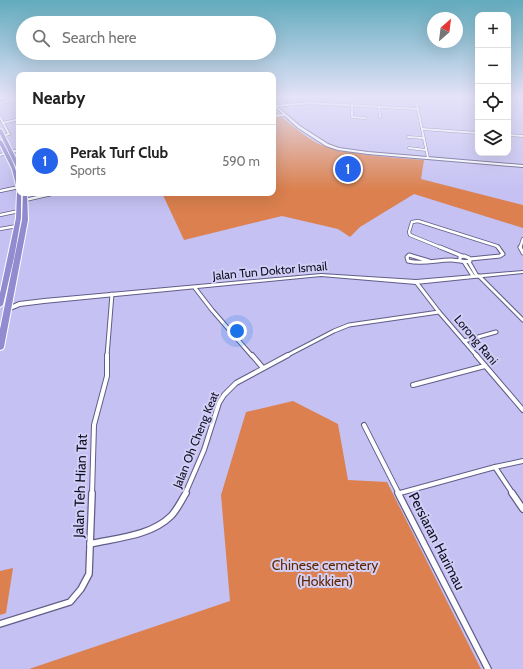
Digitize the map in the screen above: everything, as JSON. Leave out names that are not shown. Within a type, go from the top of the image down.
[{"type":"highway","points":[[0,130],[16,177]]},
{"type":"highway","points":[[0,141],[16,164]]},
{"type":"highway","points":[[0,304],[7,281],[17,226],[19,196]]},
{"type":"highway","points":[[0,347],[25,220],[25,196]]},
{"type":"street","points":[[3,136],[9,134],[5,127]]},
{"type":"street","points":[[298,127],[327,145],[349,152],[523,166]]},
{"type":"street","points":[[428,158],[422,129],[475,133]]},
{"type":"street","points":[[511,135],[523,136]]},
{"type":"street","points":[[408,137],[424,138]]},
{"type":"street","points":[[409,148],[426,150]]},
{"type":"street","points":[[0,155],[16,151]]},
{"type":"street","points":[[0,191],[16,188]]},
{"type":"street","points":[[0,215],[19,211]]},
{"type":"street","points":[[464,262],[469,260],[500,256],[503,255],[503,251],[497,246],[491,244],[418,221],[412,222],[409,232],[410,235],[469,260],[477,276]]},
{"type":"street","points":[[0,229],[17,226]]},
{"type":"street","points":[[523,238],[520,248],[523,253]]},
{"type":"street","points":[[428,261],[409,255],[407,258],[408,261],[417,264],[428,261],[460,260],[464,262],[523,320]]},
{"type":"street","points":[[460,260],[462,256]]},
{"type":"street","name":"Jalan Tun Doktor Ismail","points":[[8,309],[19,304],[322,275],[416,282],[523,272]]},
{"type":"street","name":"Lorong Rani","points":[[416,282],[439,312],[523,410]]},
{"type":"street","points":[[195,288],[212,310],[263,368]]},
{"type":"street","name":"Jalan Teh Hian Tat","points":[[0,624],[66,604],[84,585],[89,574],[94,425],[108,376],[107,351],[112,294]]},
{"type":"street","name":"Jalan Tun Doktor Ismail","points":[[9,301],[19,304]]},
{"type":"street","name":"Jalan Oh Cheng Keat","points":[[90,544],[151,528],[165,522],[174,514],[187,490],[224,395],[236,383],[349,325],[439,312]]},
{"type":"street","points":[[464,341],[496,332]]},
{"type":"street","points":[[413,385],[485,366]]},
{"type":"street","name":"Persiaran Harimau","points":[[364,425],[488,669]]},
{"type":"street","points":[[400,494],[495,467],[523,461]]},
{"type":"street","points":[[495,467],[523,509]]},
{"type":"green space","points":[[276,127],[294,127],[317,143],[347,152],[424,160],[421,179],[523,205],[523,228],[414,194],[360,227],[350,237],[338,229],[282,216],[184,240],[163,196],[276,196]]},
{"type":"green space","name":"Chinese cemetery (Hokkien)","points":[[293,401],[338,424],[348,480],[387,482],[481,669],[29,669],[230,601],[221,495],[246,412]]},
{"type":"green space","points":[[13,568],[6,613],[0,615],[0,571]]},
{"type":"place","name":"Perak Turf Club","points":[[348,169]]}]
